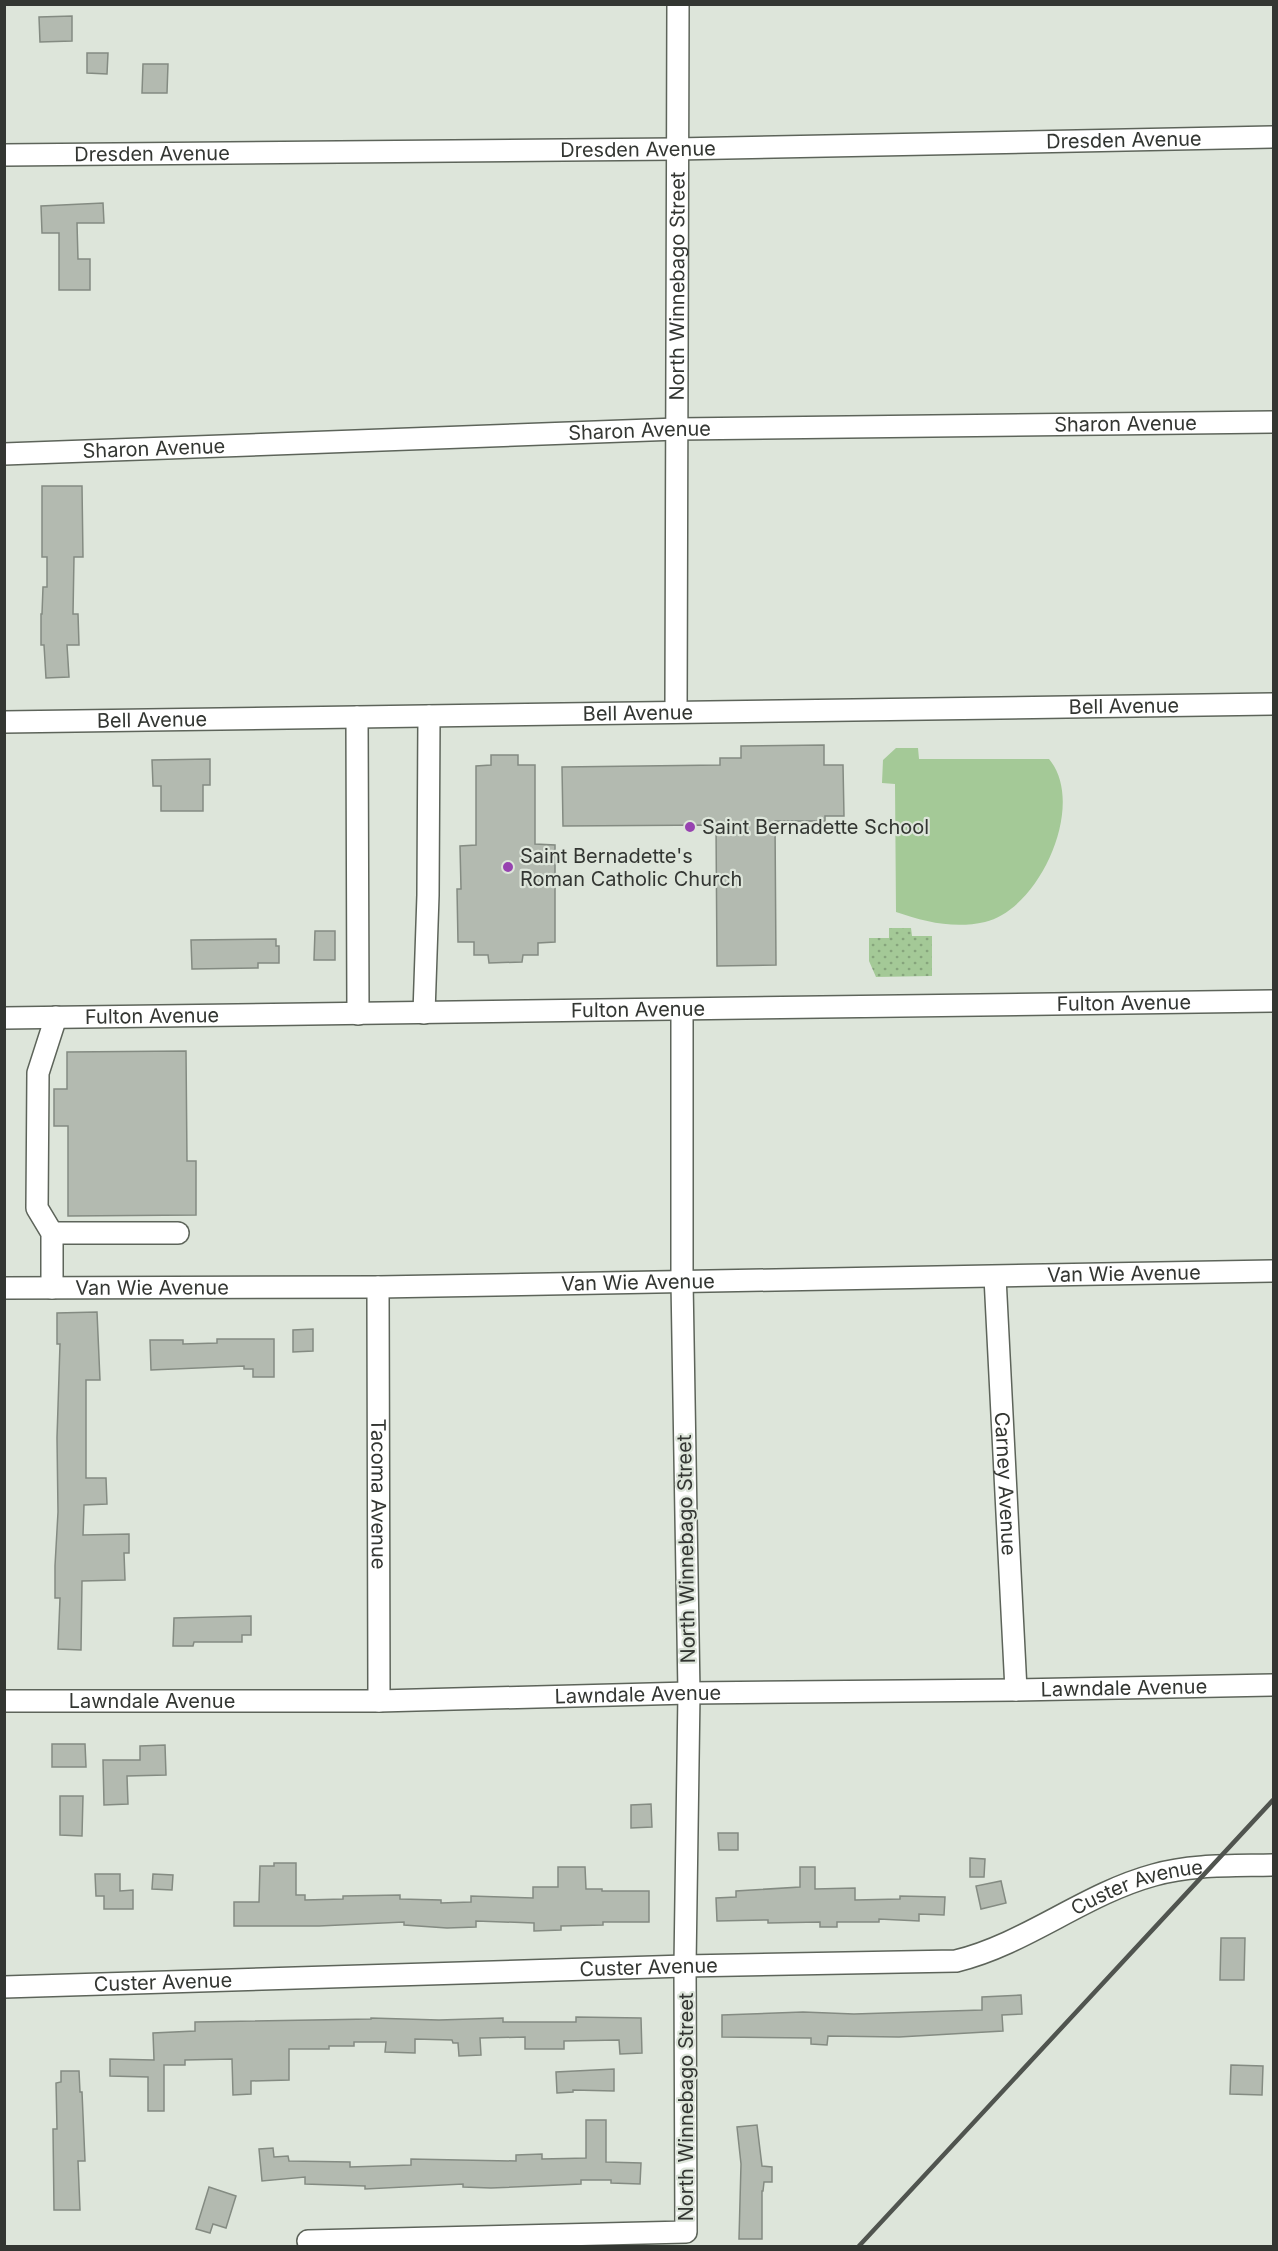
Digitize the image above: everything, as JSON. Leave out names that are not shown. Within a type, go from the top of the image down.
[{"type":"street","name":"North Winnebago Street","points":[[676,712],[678,4]]},
{"type":"street","name":"Dresden Avenue","points":[[4,155],[676,149],[1274,137]]},
{"type":"street","name":"Sharon Avenue","points":[[4,454],[677,429],[1274,422]]},
{"type":"street","name":"Bell Avenue","points":[[4,722],[1274,704]]},
{"type":"street","points":[[424,1013],[428,895],[429,716]]},
{"type":"street","points":[[357,717],[358,1014]]},
{"type":"street","name":"Fulton Avenue","points":[[4,1018],[1274,1001]]},
{"type":"street","name":"North Winnebago Street","points":[[447,2243],[686,2232],[685,1966],[689,1692],[682,1281],[682,1010]]},
{"type":"street","points":[[52,1288],[52,1233],[37,1208],[38,1073],[56,1017]]},
{"type":"street","points":[[52,1233],[178,1233]]},
{"type":"street","name":"Van Wie Avenue","points":[[4,1288],[378,1287],[1274,1271]]},
{"type":"street","name":"Carney Avenue","points":[[995,1277],[1016,1690]]},
{"type":"street","name":"Tacoma Avenue","points":[[378,1287],[379,1701]]},
{"type":"street","name":"Lawndale Avenue","points":[[4,1701],[379,1701],[689,1692],[1016,1690],[1274,1685]]},
{"type":"street","name":"Custer Avenue","points":[[4,1988],[685,1966],[956,1961],[980,1956],[1112,1890],[1155,1874],[1190,1868],[1274,1865]]},
{"type":"street","points":[[308,2241],[447,2243]]},
{"type":"green space","points":[[896,748],[918,748],[919,759],[1049,759],[1059,778],[1063,802],[1060,827],[1052,852],[1039,877],[1024,897],[1005,913],[985,922],[951,925],[896,912],[895,784],[882,783],[883,760]]},
{"type":"green space","points":[[889,928],[911,928],[912,936],[932,936],[932,976],[876,977],[869,961],[869,938],[889,938]]},
{"type":"building","points":[[72,16],[72,41],[40,42],[39,17]]},
{"type":"building","points":[[87,53],[108,53],[107,74],[87,73]]},
{"type":"building","points":[[143,64],[168,64],[167,93],[142,93]]},
{"type":"building","points":[[103,203],[104,223],[77,223],[78,259],[90,259],[90,290],[59,290],[59,233],[42,233],[41,206]]},
{"type":"building","points":[[42,486],[82,486],[83,557],[74,557],[73,614],[78,614],[79,645],[67,645],[69,677],[46,678],[44,645],[41,645],[43,587],[47,587],[47,557],[42,557]]},
{"type":"building","points":[[824,745],[824,765],[843,765],[844,816],[825,816],[825,821],[775,821],[776,965],[717,966],[716,825],[563,826],[562,767],[720,765],[720,758],[741,758],[741,746]]},
{"type":"building","name":"Saint Bernadette's Roman Catholic Church","points":[[491,755],[518,755],[518,765],[535,765],[535,844],[555,845],[555,942],[538,943],[538,955],[523,955],[522,962],[489,963],[488,955],[474,955],[474,942],[458,942],[457,889],[461,889],[460,846],[476,845],[476,766],[491,765]]},
{"type":"building","points":[[210,759],[210,785],[203,785],[203,811],[161,811],[161,786],[153,786],[152,760]]},
{"type":"building","points":[[315,931],[335,931],[335,960],[314,960]]},
{"type":"building","points":[[276,939],[276,946],[279,946],[279,963],[258,963],[258,968],[192,969],[191,940]]},
{"type":"building","points":[[186,1051],[187,1161],[196,1161],[196,1215],[68,1216],[68,1126],[54,1126],[54,1089],[67,1089],[67,1052]]},
{"type":"building","points":[[97,1312],[100,1380],[86,1380],[86,1478],[106,1478],[107,1504],[84,1505],[83,1535],[129,1534],[129,1553],[124,1553],[125,1580],[82,1581],[81,1650],[58,1649],[60,1598],[55,1598],[55,1566],[60,1344],[57,1344],[57,1313]]},
{"type":"building","points":[[313,1329],[313,1351],[293,1352],[293,1330]]},
{"type":"building","points":[[217,1339],[274,1339],[274,1377],[253,1377],[253,1369],[244,1369],[244,1366],[151,1370],[150,1340],[183,1340],[183,1344],[217,1343]]},
{"type":"building","points":[[251,1616],[251,1635],[242,1635],[242,1642],[194,1642],[193,1646],[173,1646],[174,1618]]},
{"type":"building","points":[[52,1744],[85,1744],[86,1767],[52,1767]]},
{"type":"building","points":[[165,1745],[166,1775],[127,1776],[128,1804],[104,1805],[103,1760],[140,1760],[140,1746]]},
{"type":"building","points":[[60,1796],[83,1796],[82,1836],[60,1835]]},
{"type":"building","points":[[651,1804],[652,1827],[631,1828],[631,1805]]},
{"type":"building","points":[[718,1833],[738,1833],[738,1850],[719,1850]]},
{"type":"building","points":[[970,1858],[985,1859],[984,1877],[970,1877]]},
{"type":"building","points":[[274,1863],[296,1863],[296,1895],[305,1895],[305,1900],[343,1899],[343,1896],[400,1895],[400,1899],[441,1900],[441,1903],[471,1902],[471,1896],[533,1898],[533,1887],[558,1887],[558,1867],[585,1867],[586,1889],[649,1891],[649,1922],[603,1922],[603,1925],[561,1926],[561,1930],[534,1931],[534,1923],[476,1921],[476,1927],[447,1928],[404,1925],[404,1922],[319,1926],[234,1926],[234,1902],[259,1902],[260,1866],[274,1866]]},
{"type":"building","points":[[800,1867],[815,1867],[815,1889],[855,1888],[855,1900],[900,1899],[900,1896],[945,1897],[944,1915],[919,1914],[919,1921],[879,1919],[879,1922],[837,1922],[837,1927],[820,1927],[820,1922],[717,1921],[716,1898],[736,1897],[736,1891],[800,1887]]},
{"type":"building","points":[[95,1874],[120,1874],[120,1891],[133,1890],[133,1909],[104,1909],[104,1896],[96,1896]]},
{"type":"building","points":[[153,1874],[173,1875],[172,1890],[152,1889]]},
{"type":"building","points":[[1001,1881],[1006,1903],[981,1909],[976,1886]]},
{"type":"building","points":[[1221,1938],[1245,1938],[1244,1980],[1220,1980]]},
{"type":"building","points":[[1021,1995],[1022,2014],[1002,2015],[1003,2031],[899,2037],[828,2036],[827,2045],[811,2044],[811,2038],[722,2037],[722,2015],[982,2010],[982,1997]]},
{"type":"building","points":[[576,2017],[641,2018],[642,2053],[620,2054],[619,2040],[564,2041],[564,2049],[525,2049],[525,2037],[480,2038],[481,2055],[459,2056],[458,2043],[453,2043],[452,2040],[415,2039],[415,2053],[385,2052],[386,2042],[354,2042],[354,2046],[329,2046],[329,2049],[289,2049],[289,2080],[251,2081],[251,2094],[233,2095],[232,2059],[185,2060],[185,2065],[164,2065],[164,2111],[148,2111],[148,2077],[110,2076],[110,2059],[154,2060],[153,2033],[195,2031],[195,2022],[503,2018],[503,2022],[576,2022]]},
{"type":"building","points":[[1231,2065],[1263,2066],[1262,2095],[1230,2094]]},
{"type":"building","points":[[614,2069],[614,2091],[573,2090],[573,2092],[557,2093],[556,2072]]},
{"type":"building","points":[[61,2071],[79,2071],[80,2092],[82,2092],[85,2161],[78,2161],[80,2210],[54,2210],[53,2129],[57,2129],[56,2083],[61,2082]]},
{"type":"building","points":[[586,2120],[606,2120],[606,2162],[641,2163],[640,2184],[611,2183],[611,2180],[581,2180],[581,2184],[491,2188],[463,2187],[463,2184],[365,2189],[365,2186],[305,2184],[305,2177],[262,2181],[259,2149],[273,2148],[274,2157],[288,2156],[289,2161],[350,2162],[350,2167],[411,2165],[411,2159],[516,2161],[516,2155],[542,2154],[542,2159],[586,2158]]},
{"type":"building","points":[[757,2125],[762,2166],[772,2167],[772,2182],[764,2182],[762,2191],[762,2239],[739,2239],[741,2164],[737,2127]]},
{"type":"building","points":[[209,2187],[236,2196],[226,2228],[213,2224],[210,2233],[196,2229]]},
{"type":"railway","points":[[859,2246],[1274,1799]]},
{"type":"place","name":"Saint Bernadette School","points":[[690,827]]},
{"type":"place","name":"Saint Bernadette's Roman Catholic Church","points":[[508,867]]}]
